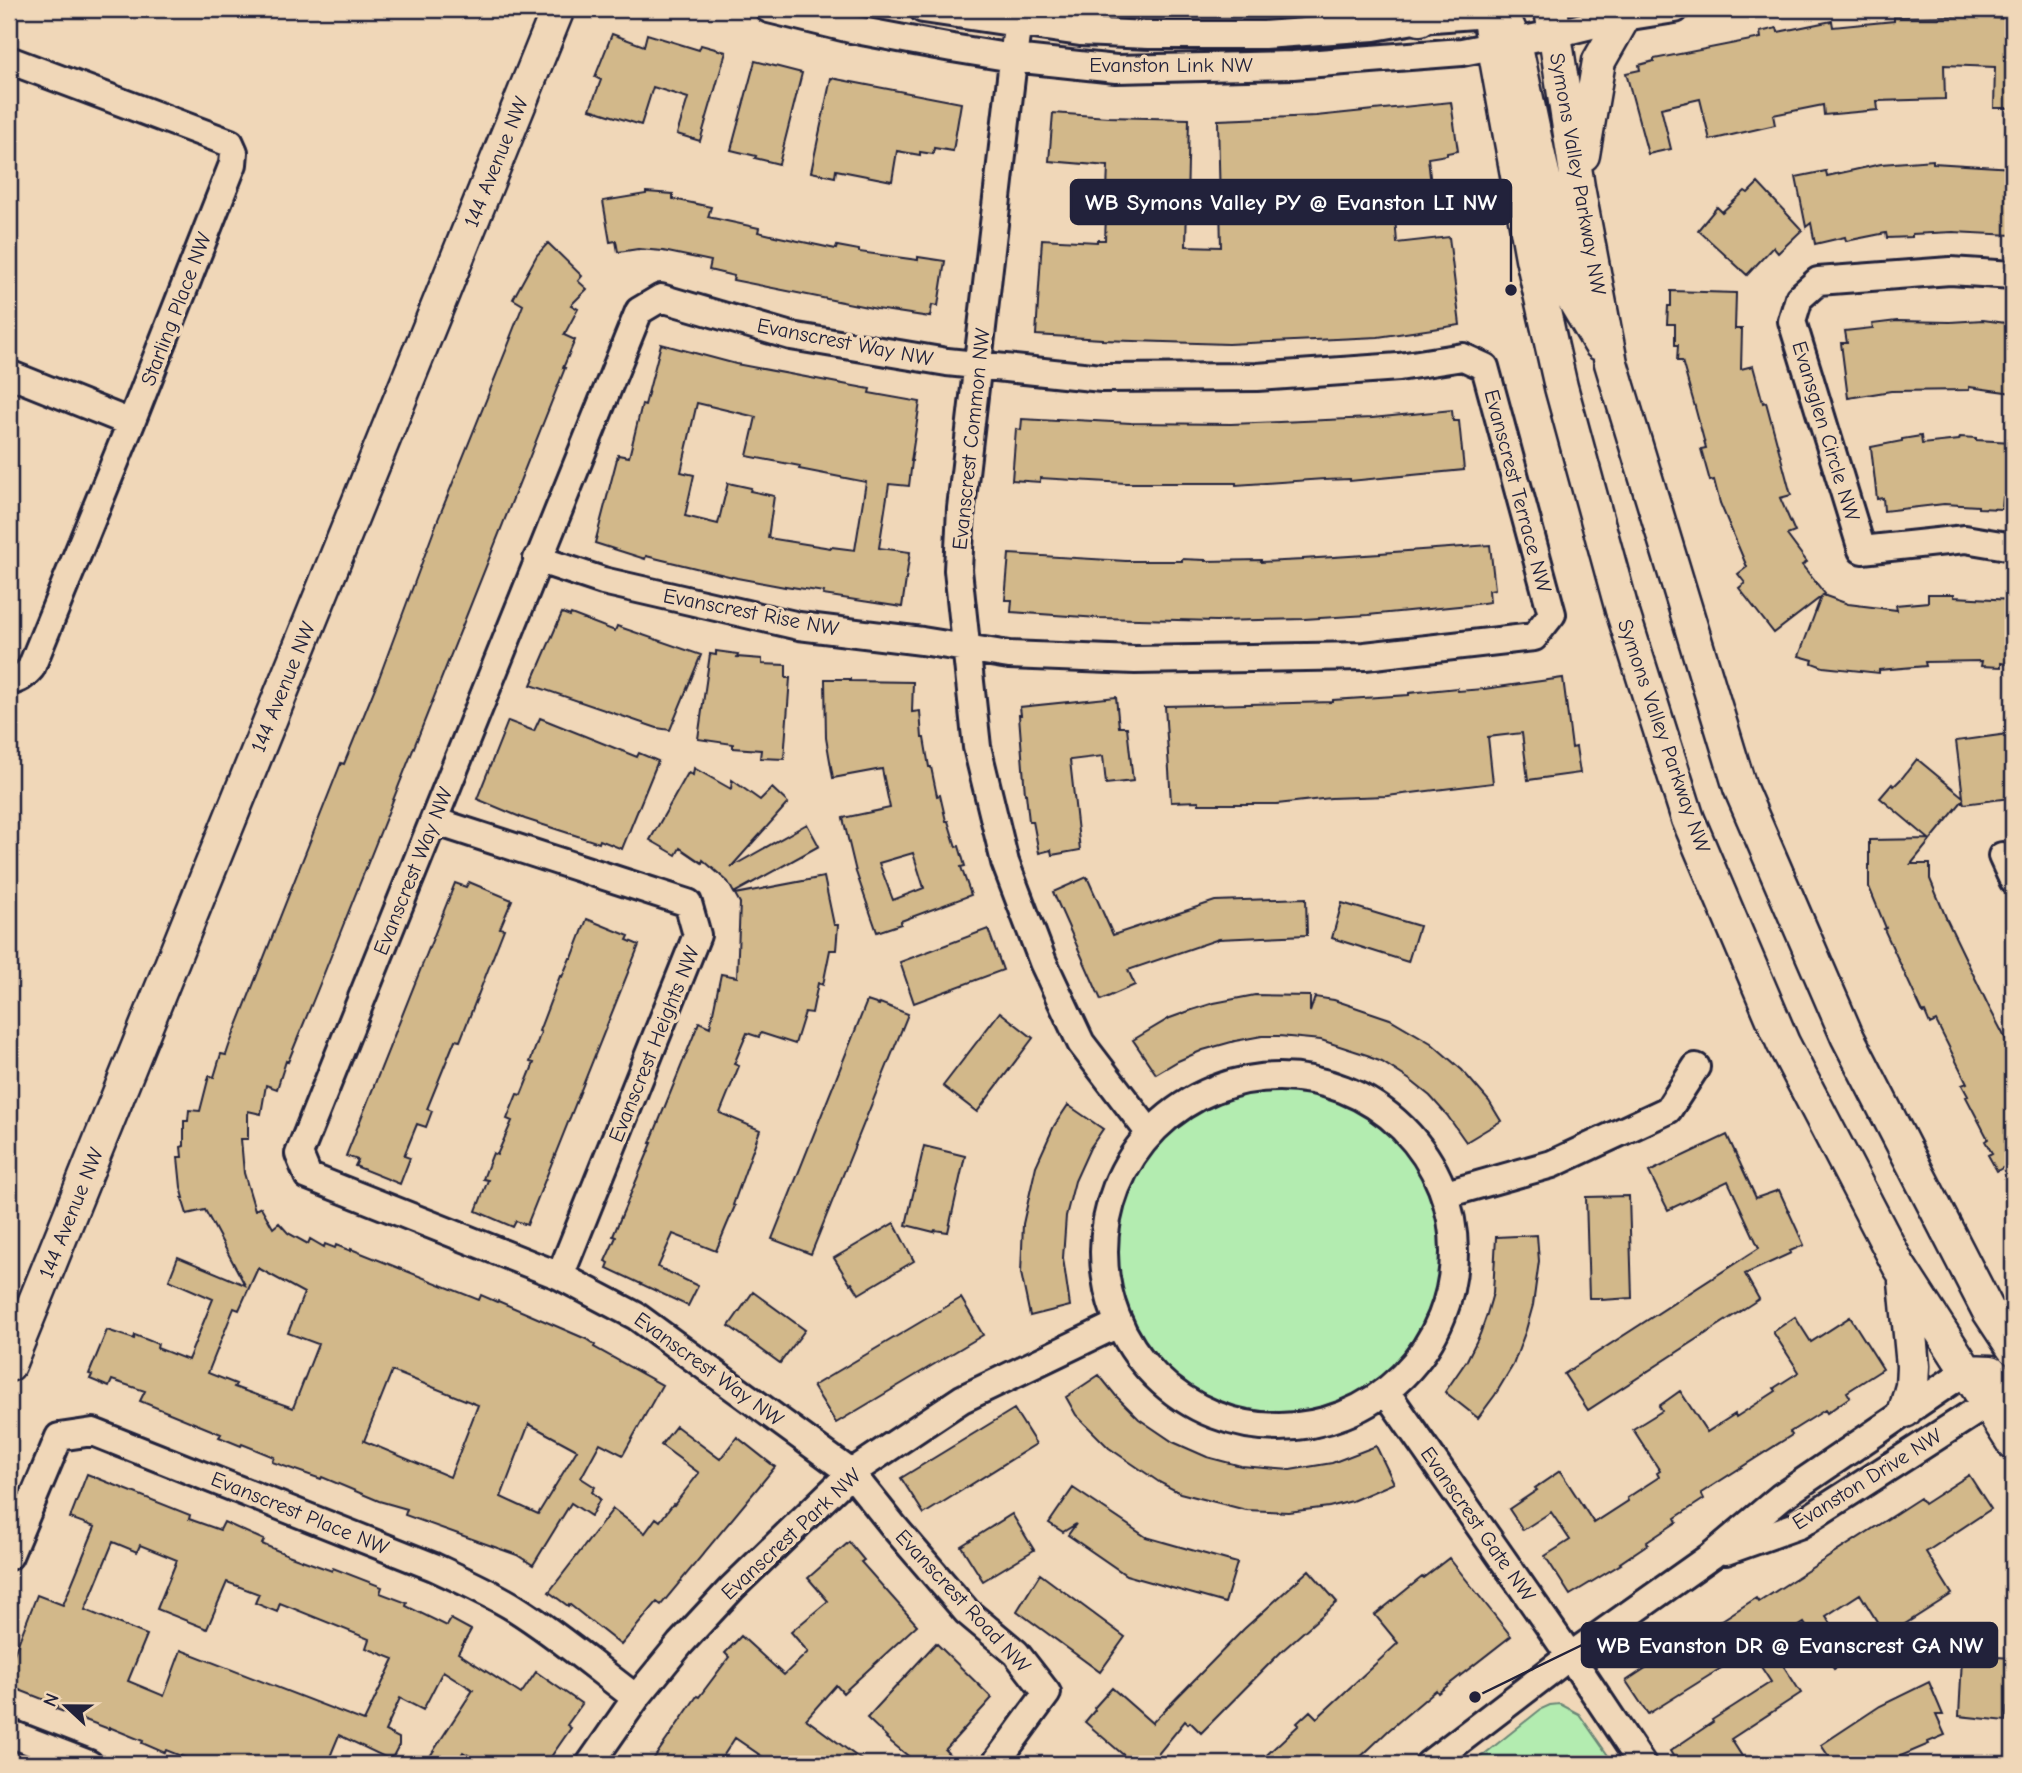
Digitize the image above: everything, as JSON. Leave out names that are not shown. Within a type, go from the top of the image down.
[{"type":"main road","name":"144 Avenue NW","points":[[9,1365],[558,9]]},
{"type":"main road","points":[[546,38],[580,9]]},
{"type":"main road","points":[[1532,9],[1553,22]]},
{"type":"main road","name":"Symons Valley Parkway NW","points":[[1494,10],[1504,44],[1532,258],[1561,387],[1622,610],[1688,819],[1783,1043],[1904,1274],[1966,1371],[2005,1394],[2013,1443]]},
{"type":"main road","points":[[1578,187],[1598,61],[1624,17]]},
{"type":"main road","name":"Symons Valley Parkway NW","points":[[1553,22],[1578,187],[1611,363],[1740,788],[1847,1036],[1988,1310],[2013,1348]]},
{"type":"main road","points":[[1504,44],[1539,156],[1573,297],[1611,363]]},
{"type":"main road","points":[[1904,1274],[1913,1366],[1912,1386],[1905,1411]]},
{"type":"street","name":"Evanston Link NW","points":[[769,9],[851,29],[1149,35],[1264,35],[1374,26],[1425,14],[1494,10]]},
{"type":"street","name":"Evanston Link NW","points":[[923,9],[1016,33],[1116,69],[1280,65],[1453,53],[1504,44],[1553,22],[1624,17],[1675,9]]},
{"type":"street","name":"Evanscrest Common NW","points":[[1016,33],[963,478],[958,570],[977,747],[1005,862],[1043,962],[1081,1043],[1149,1132]]},
{"type":"street","name":"Starling Place NW","points":[[9,60],[230,143],[234,152],[233,164],[31,668],[24,676],[9,681]]},
{"type":"street","name":"Evansglen Circle NW","points":[[2013,275],[1950,271],[1818,281],[1799,298],[1792,321],[1862,550],[1965,539],[2013,547]]},
{"type":"street","name":"Evanscrest Way NW","points":[[851,1473],[636,1316],[561,1276],[308,1177],[299,1154],[639,310],[661,298],[791,336],[976,365]]},
{"type":"street","name":"Evanscrest Terrace NW","points":[[968,649],[1009,655],[1135,660],[1364,656],[1534,637],[1552,614],[1485,368],[1463,357],[1399,368],[1257,377],[1102,378],[976,365]]},
{"type":"street","points":[[9,374],[131,423]]},
{"type":"street","name":"Evanscrest Rise NW","points":[[537,559],[603,581],[799,625],[968,649]]},
{"type":"street","name":"Evanscrest Heights NW","points":[[434,821],[688,903],[697,935],[561,1276]]},
{"type":"street","points":[[2001,856],[2013,880]]},
{"type":"street","points":[[1446,1194],[1552,1164],[1668,1110],[1696,1067]]},
{"type":"street","points":[[1255,1076],[1316,1078],[1372,1101],[1417,1141],[1446,1194],[1456,1249],[1448,1303],[1424,1352],[1386,1392],[1346,1415],[1303,1426],[1258,1427],[1214,1416],[1174,1394],[1142,1363],[1118,1324],[1104,1275],[1105,1223],[1120,1174],[1149,1132],[1197,1095],[1255,1076]]},
{"type":"street","name":"Evanscrest Park NW","points":[[590,1764],[636,1698],[680,1644],[733,1588],[851,1473],[962,1399],[1118,1324]]},
{"type":"street","name":"Evanston Drive NW","points":[[1429,1764],[1570,1656],[1711,1556],[1781,1497],[1966,1371]]},
{"type":"street","name":"Evanscrest Gate NW","points":[[1386,1392],[1642,1764]]},
{"type":"street","name":"Evanston Drive NW","points":[[1711,1556],[1799,1525],[2005,1394]]},
{"type":"street","name":"Evanscrest Place NW","points":[[9,1556],[59,1437],[93,1432],[434,1567],[479,1588],[543,1627],[636,1698]]},
{"type":"street","name":"Evanscrest Road NW","points":[[851,1473],[967,1612],[1016,1653],[1047,1693],[995,1764]]},
{"type":"street","points":[[9,1733],[89,1764]]},
{"type":"green space","points":[[1278,1089],[1310,1092],[1341,1102],[1369,1117],[1394,1137],[1414,1162],[1429,1190],[1439,1221],[1442,1253],[1439,1285],[1429,1316],[1414,1344],[1394,1369],[1369,1389],[1341,1404],[1310,1414],[1278,1417],[1246,1414],[1215,1404],[1187,1389],[1162,1369],[1142,1344],[1127,1316],[1117,1285],[1114,1253],[1117,1221],[1127,1190],[1142,1162],[1162,1137],[1187,1117],[1215,1102],[1246,1092]]},
{"type":"green space","points":[[1560,1704],[1579,1714],[1614,1764],[1472,1764],[1541,1709]]},
{"type":"building","points":[[1894,17],[2013,19],[2013,108],[1994,108],[1995,67],[1944,65],[1945,99],[1877,101],[1878,110],[1824,115],[1823,105],[1773,115],[1775,125],[1710,140],[1700,99],[1661,108],[1671,149],[1648,154],[1626,73],[1640,70],[1639,65],[1654,59],[1761,38],[1760,32],[1777,28],[1778,32],[1832,21],[1833,27],[1894,21]]},
{"type":"building","points":[[612,34],[644,46],[647,34],[699,50],[701,45],[726,52],[700,141],[677,134],[688,98],[653,87],[641,125],[590,109],[601,80],[595,77]]},
{"type":"building","points":[[755,61],[802,73],[779,164],[731,150]]},
{"type":"building","points":[[831,78],[961,103],[953,151],[934,148],[933,154],[920,152],[920,155],[897,151],[892,181],[836,170],[835,177],[811,172]]},
{"type":"building","points":[[1451,102],[1458,151],[1428,158],[1432,195],[1406,198],[1407,203],[1394,204],[1397,243],[1449,237],[1460,325],[1378,337],[1228,344],[1036,335],[1042,239],[1097,242],[1105,240],[1108,166],[1049,161],[1053,113],[1189,119],[1186,246],[1221,247],[1218,120],[1316,116]]},
{"type":"building","points":[[1933,160],[1933,163],[2013,168],[2013,235],[1953,232],[1887,238],[1886,233],[1846,241],[1845,237],[1815,244],[1811,223],[1806,227],[1796,177],[1826,171],[1827,176],[1881,164]]},
{"type":"building","points":[[1758,183],[1802,230],[1778,253],[1773,247],[1747,275],[1698,230],[1717,207],[1722,212]]},
{"type":"building","points":[[646,192],[673,194],[673,199],[711,207],[708,217],[759,228],[758,232],[775,236],[836,249],[837,246],[859,252],[945,261],[938,306],[932,305],[930,317],[877,309],[733,280],[734,276],[709,270],[711,261],[663,251],[638,249],[618,252],[616,241],[610,242],[603,201]]},
{"type":"building","points":[[548,243],[582,276],[578,281],[587,289],[571,305],[578,309],[564,335],[575,340],[277,1089],[266,1085],[261,1114],[248,1111],[248,1139],[241,1139],[244,1173],[255,1210],[261,1207],[273,1228],[279,1223],[288,1233],[308,1244],[310,1239],[324,1247],[325,1244],[351,1249],[479,1300],[481,1295],[498,1301],[586,1339],[595,1345],[594,1347],[662,1385],[623,1455],[600,1443],[581,1478],[595,1487],[592,1492],[600,1499],[591,1516],[571,1503],[533,1565],[517,1555],[405,1515],[407,1509],[379,1501],[322,1477],[321,1479],[272,1462],[274,1457],[219,1437],[221,1434],[140,1401],[145,1391],[112,1380],[109,1387],[90,1379],[92,1375],[89,1374],[107,1330],[134,1339],[135,1335],[158,1344],[157,1348],[188,1360],[213,1299],[169,1280],[178,1257],[245,1285],[205,1210],[187,1214],[182,1198],[178,1157],[182,1157],[181,1147],[184,1146],[184,1121],[188,1121],[189,1110],[200,1111],[209,1076],[214,1077],[221,1054],[226,1055],[341,763],[344,764],[379,678],[437,522],[511,338],[523,305],[513,299],[537,255]],"holes":[[[258,1268],[304,1293],[288,1333],[318,1344],[293,1408],[234,1387],[236,1384],[208,1373],[234,1308],[239,1310]],[[392,1371],[478,1405],[450,1477],[364,1441]],[[529,1424],[577,1450],[538,1514],[501,1497]]]},
{"type":"building","points":[[1671,291],[1736,293],[1735,329],[1742,329],[1741,369],[1753,366],[1763,403],[1766,402],[1791,495],[1780,498],[1795,532],[1787,535],[1807,562],[1802,565],[1825,594],[1823,595],[1848,604],[1897,610],[1896,605],[1928,602],[1928,594],[2013,600],[2013,665],[2001,663],[2001,667],[1981,666],[1982,661],[1925,662],[1926,666],[1879,670],[1879,673],[1823,667],[1812,663],[1813,660],[1799,656],[1821,597],[1774,633],[1739,588],[1745,583],[1738,574],[1747,567],[1720,503],[1714,480],[1710,481],[1701,449],[1706,448],[1695,407],[1682,361],[1677,361],[1675,324],[1667,324]]},
{"type":"building","points":[[1983,320],[2013,324],[2013,393],[1969,387],[1969,390],[1891,391],[1848,398],[1841,343],[1847,343],[1845,331],[1873,328],[1872,324],[1897,321]]},
{"type":"building","points":[[661,344],[736,364],[870,389],[869,393],[920,402],[909,486],[889,484],[879,548],[910,552],[902,607],[737,578],[646,556],[645,559],[595,543],[618,455],[629,457],[642,404],[645,405]],"holes":[[[697,403],[756,417],[747,456],[866,482],[855,550],[768,538],[774,496],[728,483],[718,524],[685,516],[694,475],[681,472]]]},
{"type":"building","points":[[1452,410],[1453,421],[1459,421],[1464,470],[1350,481],[1324,479],[1236,485],[1040,478],[1040,482],[1012,480],[1016,429],[1021,430],[1022,419],[1231,424],[1372,418]]},
{"type":"building","points":[[1921,436],[1922,444],[1959,440],[1960,437],[2013,442],[2013,494],[2008,493],[2008,497],[2003,497],[2002,509],[1944,504],[1884,511],[1883,498],[1877,499],[1871,447]]},
{"type":"building","points":[[1490,545],[1495,589],[1489,590],[1490,602],[1469,605],[1368,615],[1216,621],[1099,618],[1011,612],[1012,600],[1005,600],[1009,554],[1126,561],[1182,559],[1261,562]]},
{"type":"building","points":[[562,613],[615,631],[617,626],[701,655],[670,730],[657,728],[531,685]]},
{"type":"building","points":[[716,651],[738,654],[737,657],[762,659],[762,664],[786,665],[786,678],[790,678],[784,759],[760,758],[761,750],[733,748],[733,744],[698,739],[710,654],[716,655]]},
{"type":"building","points":[[1563,678],[1572,748],[1576,747],[1580,773],[1528,780],[1522,733],[1488,737],[1493,783],[1387,796],[1277,804],[1171,802],[1165,706],[1333,702],[1457,688],[1458,691],[1484,689]]},
{"type":"building","points":[[825,679],[913,682],[912,712],[920,711],[922,738],[937,796],[940,795],[956,847],[959,846],[965,866],[961,867],[971,895],[877,932],[856,872],[843,818],[890,808],[882,769],[833,778],[826,738]],"holes":[[[913,853],[924,888],[893,900],[879,863]]]},
{"type":"building","points":[[1116,697],[1119,727],[1127,727],[1133,781],[1106,784],[1103,756],[1070,760],[1080,850],[1052,855],[1051,850],[1039,853],[1033,821],[1029,821],[1025,794],[1020,707]]},
{"type":"building","points":[[540,718],[637,757],[639,753],[658,761],[622,849],[525,819],[477,799],[508,721],[534,731]]},
{"type":"building","points":[[2008,734],[2013,778],[2013,784],[2009,784],[2011,798],[1964,804],[1963,800],[1911,864],[1930,864],[1930,879],[1947,920],[2013,1053],[2013,1162],[1997,1171],[1988,1155],[1992,1153],[1985,1141],[1988,1139],[1966,1097],[1968,1096],[1962,1085],[1967,1083],[1936,1021],[1930,1024],[1925,1012],[1923,1013],[1884,929],[1886,928],[1869,887],[1869,840],[1929,839],[1880,798],[1892,784],[1894,786],[1902,778],[1917,759],[1963,797],[1956,741]]},
{"type":"building","points":[[694,768],[731,789],[732,780],[760,800],[772,788],[788,803],[731,867],[807,824],[819,846],[734,893],[728,882],[703,860],[702,863],[680,848],[676,855],[650,840],[688,773],[693,775]]},
{"type":"building","points":[[824,877],[834,925],[838,925],[836,950],[830,950],[823,985],[818,983],[812,1013],[805,1012],[795,1044],[761,1033],[759,1037],[747,1033],[734,1064],[739,1066],[720,1113],[760,1130],[733,1205],[735,1206],[716,1251],[673,1234],[658,1267],[698,1286],[688,1306],[607,1268],[609,1263],[605,1261],[699,1022],[710,1027],[721,974],[737,977],[740,903],[735,894]]},
{"type":"building","points":[[1087,877],[1113,935],[1215,901],[1306,898],[1307,935],[1219,939],[1128,970],[1135,985],[1101,1000],[1053,892]]},
{"type":"building","points":[[469,882],[512,900],[500,928],[504,929],[460,1041],[455,1040],[427,1109],[432,1111],[426,1127],[417,1124],[404,1156],[410,1158],[400,1184],[355,1166],[358,1160],[346,1156],[455,883],[466,887]]},
{"type":"building","points":[[1342,903],[1419,926],[1408,962],[1332,938]]},
{"type":"building","points":[[587,919],[629,936],[627,940],[639,945],[527,1225],[516,1221],[513,1227],[476,1211],[488,1180],[483,1179],[493,1153],[497,1155],[512,1121],[507,1119],[517,1094],[521,1095],[534,1063],[530,1062],[541,1032],[539,1031],[560,976],[562,977],[572,958]]},
{"type":"building","points":[[988,929],[1003,970],[914,1003],[900,962]]},
{"type":"building","points":[[1255,995],[1310,996],[1310,1012],[1315,997],[1334,1000],[1390,1019],[1431,1043],[1462,1070],[1489,1101],[1501,1121],[1466,1142],[1430,1096],[1410,1080],[1370,1056],[1321,1040],[1262,1036],[1235,1041],[1203,1050],[1156,1074],[1133,1040],[1170,1018],[1214,1003]]},
{"type":"building","points":[[867,1001],[908,1014],[811,1254],[772,1239]]},
{"type":"building","points":[[1000,1012],[1033,1038],[977,1112],[943,1086]]},
{"type":"building","points":[[1068,1105],[1103,1129],[1090,1148],[1075,1181],[1066,1216],[1063,1258],[1070,1306],[1030,1316],[1021,1273],[1023,1224],[1036,1166],[1054,1126]]},
{"type":"building","points":[[1727,1135],[1756,1198],[1779,1190],[1804,1245],[1745,1274],[1759,1299],[1588,1410],[1564,1374],[1759,1248],[1728,1181],[1668,1210],[1649,1172]]},
{"type":"building","points":[[924,1146],[965,1156],[948,1232],[934,1232],[906,1225]]},
{"type":"building","points":[[1629,1196],[1632,1298],[1589,1298],[1586,1197]]},
{"type":"building","points":[[894,1223],[914,1261],[859,1294],[834,1258]]},
{"type":"building","points":[[1537,1235],[1539,1261],[1533,1305],[1526,1330],[1513,1365],[1478,1418],[1445,1392],[1467,1360],[1487,1314],[1493,1293],[1496,1237]]},
{"type":"building","points":[[753,1292],[805,1330],[780,1363],[729,1326]]},
{"type":"building","points":[[961,1298],[983,1335],[836,1423],[813,1386]]},
{"type":"building","points":[[1795,1317],[1811,1342],[1850,1317],[1883,1369],[1847,1392],[1850,1397],[1827,1413],[1825,1410],[1790,1432],[1792,1435],[1701,1493],[1704,1499],[1675,1518],[1677,1522],[1621,1564],[1570,1595],[1545,1556],[1570,1540],[1551,1512],[1523,1530],[1509,1509],[1560,1471],[1594,1523],[1628,1501],[1627,1498],[1659,1477],[1657,1473],[1660,1471],[1633,1429],[1662,1411],[1659,1406],[1680,1391],[1707,1432],[1776,1391],[1774,1388],[1799,1372],[1773,1332]]},
{"type":"building","points":[[1099,1375],[1139,1419],[1173,1442],[1207,1457],[1241,1466],[1290,1470],[1332,1463],[1376,1446],[1394,1483],[1352,1501],[1288,1512],[1246,1510],[1180,1493],[1109,1448],[1076,1415],[1066,1397]]},
{"type":"building","points":[[1014,1409],[1036,1444],[924,1514],[901,1478]]},
{"type":"building","points":[[676,1426],[720,1459],[737,1437],[775,1467],[661,1605],[657,1602],[621,1645],[569,1604],[568,1606],[549,1592],[613,1509],[645,1533],[656,1518],[660,1521],[699,1473],[661,1445]]},
{"type":"building","points":[[87,1474],[190,1515],[189,1519],[220,1530],[224,1522],[264,1540],[262,1544],[288,1555],[332,1571],[333,1568],[382,1587],[380,1593],[407,1603],[406,1606],[447,1626],[451,1619],[471,1630],[458,1653],[521,1694],[536,1672],[582,1704],[567,1725],[571,1728],[546,1764],[484,1764],[463,1752],[456,1764],[425,1764],[473,1690],[443,1671],[423,1710],[400,1698],[385,1731],[399,1738],[399,1745],[391,1760],[339,1735],[327,1764],[201,1764],[166,1750],[165,1753],[109,1727],[56,1709],[58,1705],[9,1686],[9,1667],[37,1595],[63,1605],[95,1527],[70,1518]],"holes":[[[113,1542],[137,1552],[140,1545],[177,1560],[157,1609],[207,1629],[227,1582],[259,1594],[255,1603],[277,1612],[280,1603],[369,1639],[366,1648],[394,1659],[364,1721],[181,1650],[164,1696],[128,1681],[147,1635],[85,1610]]]},
{"type":"building","points":[[1969,1475],[1991,1509],[1926,1552],[1952,1594],[1886,1636],[1860,1594],[1826,1616],[1853,1656],[1834,1669],[1804,1623],[1770,1645],[1801,1693],[1731,1739],[1747,1764],[1678,1764],[1670,1751],[1771,1682],[1750,1650],[1648,1714],[1626,1681],[1682,1644],[1679,1639],[1699,1626],[1702,1631],[1756,1598],[1759,1602],[1920,1498],[1924,1504]]},
{"type":"building","points":[[1073,1488],[1146,1537],[1237,1563],[1225,1603],[1126,1575],[1068,1535],[1076,1524],[1063,1532],[1049,1523]]},
{"type":"building","points":[[1012,1514],[1034,1550],[983,1581],[961,1546]]},
{"type":"building","points":[[849,1542],[864,1560],[861,1562],[917,1625],[843,1693],[836,1685],[806,1719],[867,1764],[773,1764],[735,1738],[718,1764],[650,1764],[697,1696],[699,1697],[729,1657],[725,1653],[741,1636],[784,1675],[808,1652],[791,1632],[828,1601],[808,1578]]},
{"type":"building","points":[[1449,1558],[1511,1636],[1438,1693],[1436,1690],[1353,1764],[1257,1764],[1299,1725],[1297,1723],[1310,1711],[1317,1718],[1398,1643],[1375,1615]]},
{"type":"building","points":[[1309,1570],[1337,1602],[1282,1651],[1201,1733],[1190,1722],[1188,1724],[1185,1721],[1150,1764],[1134,1764],[1085,1722],[1112,1688],[1152,1723],[1244,1629]]},
{"type":"building","points":[[1040,1574],[1125,1637],[1100,1672],[1017,1611]]},
{"type":"building","points":[[936,1643],[992,1698],[945,1750],[950,1755],[941,1764],[918,1764],[886,1738],[867,1718]]},
{"type":"building","points":[[1962,1658],[2013,1658],[2012,1707],[2007,1707],[2006,1721],[1959,1716]]},
{"type":"building","points":[[1929,1682],[1943,1715],[1936,1715],[1945,1735],[1882,1764],[1834,1764],[1821,1745],[1880,1706]]},
{"type":"place","name":"WB Symons Valley PY @ Evanston LI NW","points":[[1511,290]]},
{"type":"place","name":"WB Evanston DR @ Evanscrest GA NW","points":[[1475,1697]]}]
